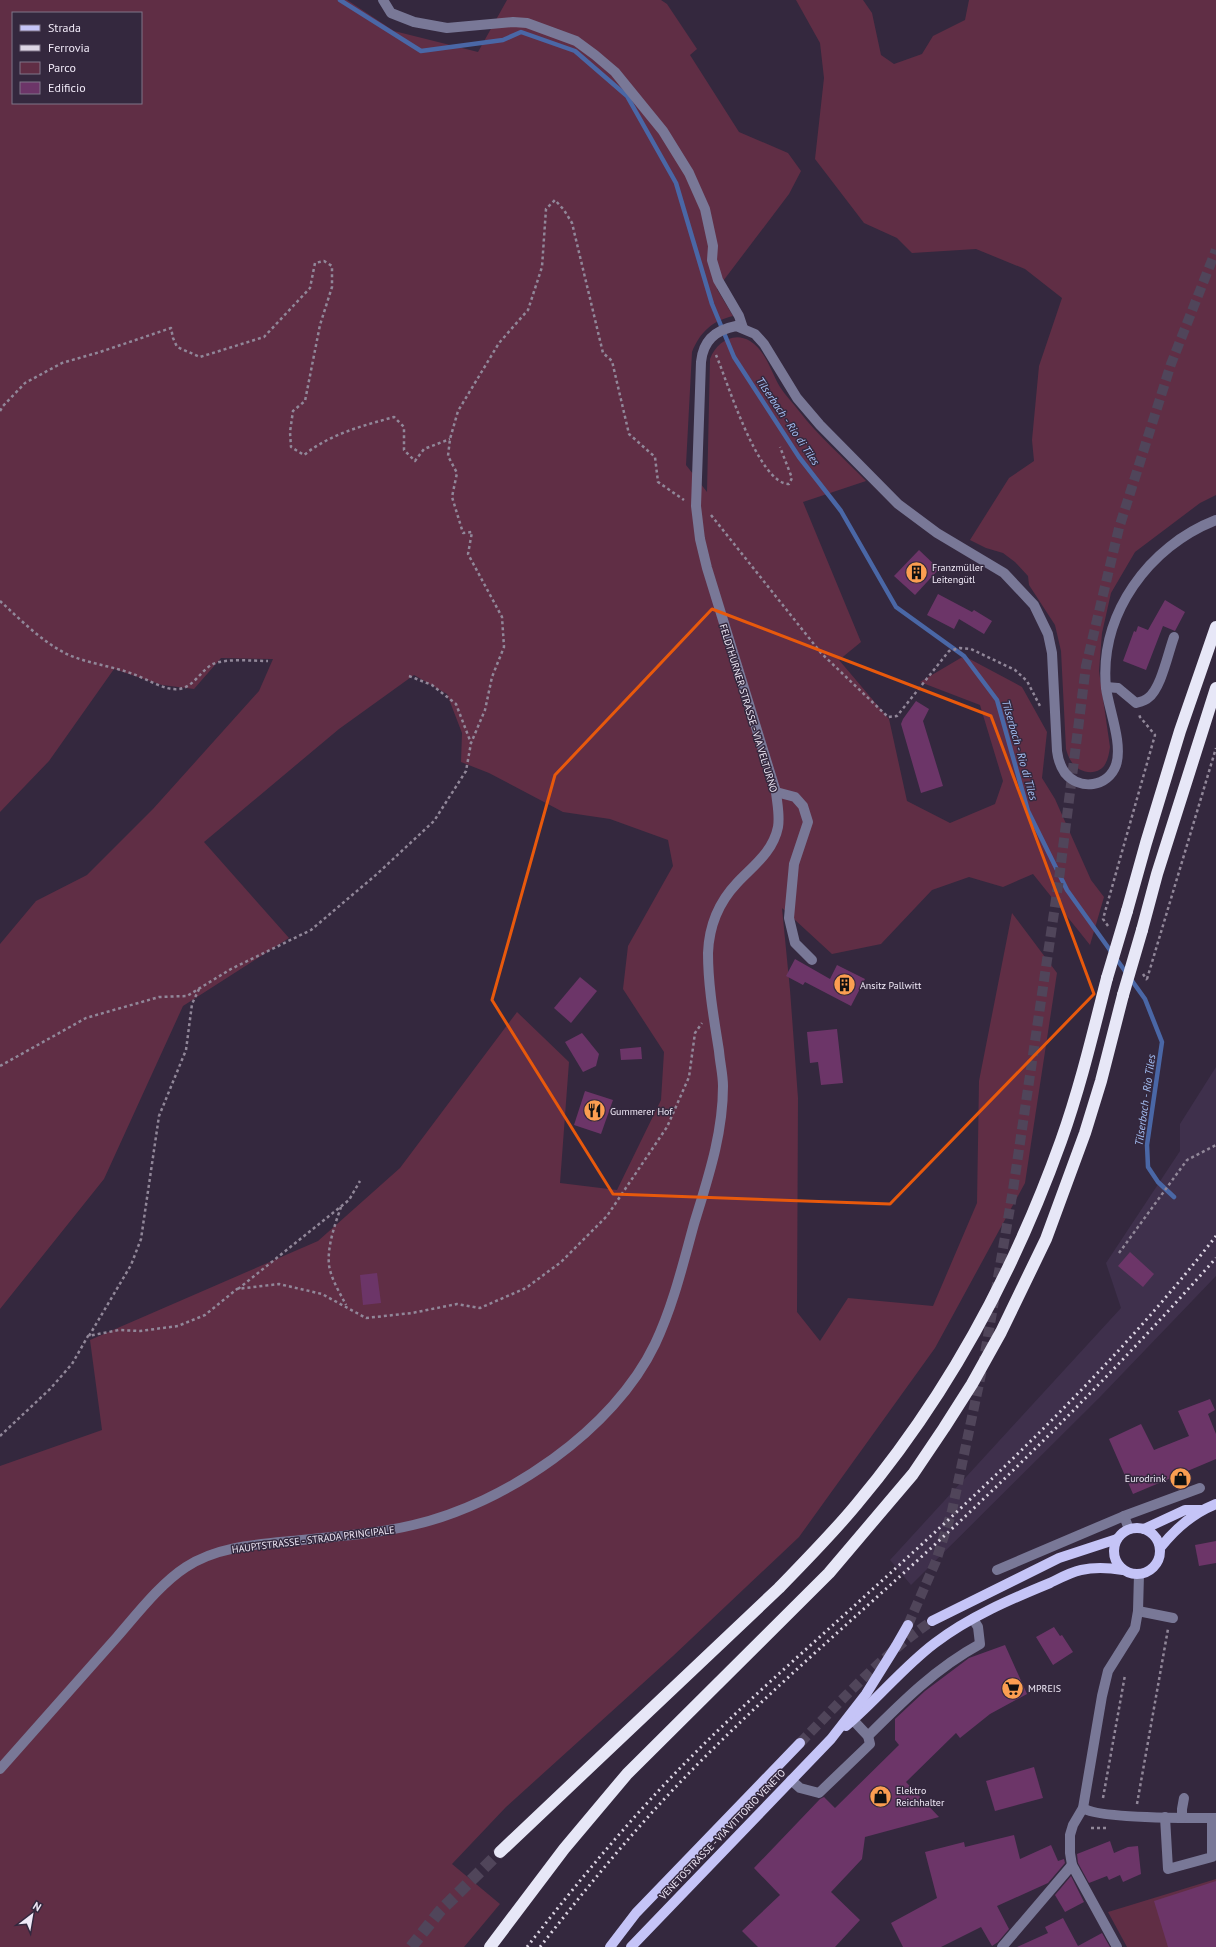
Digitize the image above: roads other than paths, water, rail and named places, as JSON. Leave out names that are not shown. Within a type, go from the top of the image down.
[{"type":"highway","points":[[500,1852],[535,1821],[779,1588],[818,1548],[856,1504],[926,1412],[955,1365],[1000,1284],[1045,1183],[1061,1139],[1083,1069],[1107,978],[1146,843],[1180,731],[1216,627]]},
{"type":"highway","points":[[490,1947],[564,1849],[627,1774],[829,1573],[913,1474],[972,1384],[1001,1332],[1046,1240],[1085,1133],[1101,1081],[1123,995],[1157,874],[1216,688]]},
{"type":"main road","points":[[831,1738],[853,1720],[935,1643],[973,1619],[1031,1590],[1081,1570],[1109,1568],[1138,1574],[1152,1568],[1157,1562],[1160,1548],[1177,1529],[1201,1510],[1216,1504]]},
{"type":"main road","points":[[932,1621],[1059,1558],[1116,1539],[1129,1529],[1144,1529],[1185,1510],[1201,1510]]},
{"type":"main road","points":[[1144,1529],[1154,1537],[1160,1548]]},
{"type":"main road","points":[[1116,1539],[1114,1546],[1115,1559],[1123,1570]]},
{"type":"main road","points":[[831,1738],[866,1694],[908,1625]]},
{"type":"main road","name":"VENETOSTRASSE - VIA VITTORIO VENETO","points":[[631,1947],[831,1738]]},
{"type":"main road","points":[[610,1947],[636,1913],[800,1742]]},
{"type":"street","points":[[383,0],[391,13],[414,22],[447,28],[513,22],[527,23],[576,41],[615,72],[664,131],[689,174],[705,209],[713,246],[712,260],[718,280],[739,316],[743,328]]},
{"type":"street","name":"FELDTHURNER STRASSE - VIA VELTURNO","points":[[671,1306],[720,1133],[724,1084],[712,1008],[708,959],[709,938],[717,913],[728,893],[756,865],[773,841],[778,826],[776,792],[707,568],[700,539],[696,506],[700,362],[704,346],[715,333],[729,327],[736,326],[755,334],[764,344],[797,398],[820,425],[898,504],[937,533],[1004,573],[1024,592],[1042,619],[1048,634],[1052,653],[1057,751],[1059,763],[1064,772],[1078,783],[1087,786],[1103,781],[1110,774],[1118,758],[1118,742],[1110,712],[1106,687],[1105,664],[1108,643],[1127,595],[1138,578],[1168,547],[1185,535],[1216,520]]},
{"type":"street","points":[[1106,687],[1118,688],[1136,703],[1147,699],[1153,694],[1158,684],[1174,638]]},
{"type":"street","points":[[776,792],[795,797],[803,806],[808,822],[794,864],[789,918],[795,943],[812,960]]},
{"type":"street","name":"HAUPTSTRASSE - STRADA PRINCIPALE","points":[[0,1769],[153,1596],[185,1567],[216,1552],[269,1543],[383,1532],[433,1521],[472,1506],[514,1484],[551,1460],[601,1421],[623,1395],[642,1368],[655,1344],[671,1306]]},
{"type":"street","points":[[998,1570],[1124,1516],[1200,1488]]},
{"type":"street","points":[[1124,1516],[1129,1529]]},
{"type":"street","points":[[1117,1947],[1072,1866],[1070,1835],[1073,1825],[1083,1808],[1102,1696],[1108,1671],[1132,1634],[1138,1611],[1138,1574]]},
{"type":"street","points":[[1138,1611],[1171,1618]]},
{"type":"street","points":[[868,1736],[914,1690],[960,1655],[980,1644],[978,1627],[973,1619]]},
{"type":"street","points":[[791,1780],[800,1788],[819,1793],[870,1744],[868,1736],[853,1720]]},
{"type":"street","points":[[1182,1818],[1184,1798]]},
{"type":"street","points":[[1083,1808],[1093,1813],[1165,1817],[1182,1818],[1214,1818],[1212,1857],[1168,1869],[1165,1817]]},
{"type":"street","points":[[1002,1947],[1072,1866]]},
{"type":"waterway","name":"Tilserbach - Rio di Tiles","points":[[340,0],[421,51],[503,40],[521,32],[575,51],[627,96],[676,183],[712,304],[734,357],[799,457],[841,511],[896,607],[964,656],[997,700],[1028,811],[1067,890],[1145,999],[1162,1042],[1147,1145],[1148,1167],[1158,1182],[1174,1197]]},
{"type":"tunnel","points":[[908,1625],[936,1561],[952,1511],[983,1365],[1013,1190],[1059,879],[1086,666],[1119,528],[1171,364],[1216,250]]},
{"type":"tunnel","points":[[800,1743],[879,1663],[932,1621]]},
{"type":"tunnel","points":[[411,1947],[440,1911],[500,1852]]},
{"type":"railway","points":[[527,1947],[604,1852],[644,1806],[686,1762],[752,1698],[958,1511],[1048,1424],[1135,1332],[1216,1236]]},
{"type":"railway","points":[[540,1947],[613,1857],[692,1770],[760,1703],[938,1542],[1004,1479],[1127,1355],[1216,1258]]},
{"type":"place","name":"Franzmüller Leitengütl","points":[[917,573]]},
{"type":"place","name":"Ansitz Pallwitt","points":[[844,985]]},
{"type":"place","name":"Gummerer Hof","points":[[594,1111]]},
{"type":"place","name":"Eurodrink","points":[[1181,1478]]},
{"type":"place","name":"MPREIS","points":[[1013,1688]]},
{"type":"place","name":"Elektro Reichhalter","points":[[881,1796]]},
{"type":"water label","name":"Tilserbach - Rio Tiles","points":[[1145,1100]]}]
